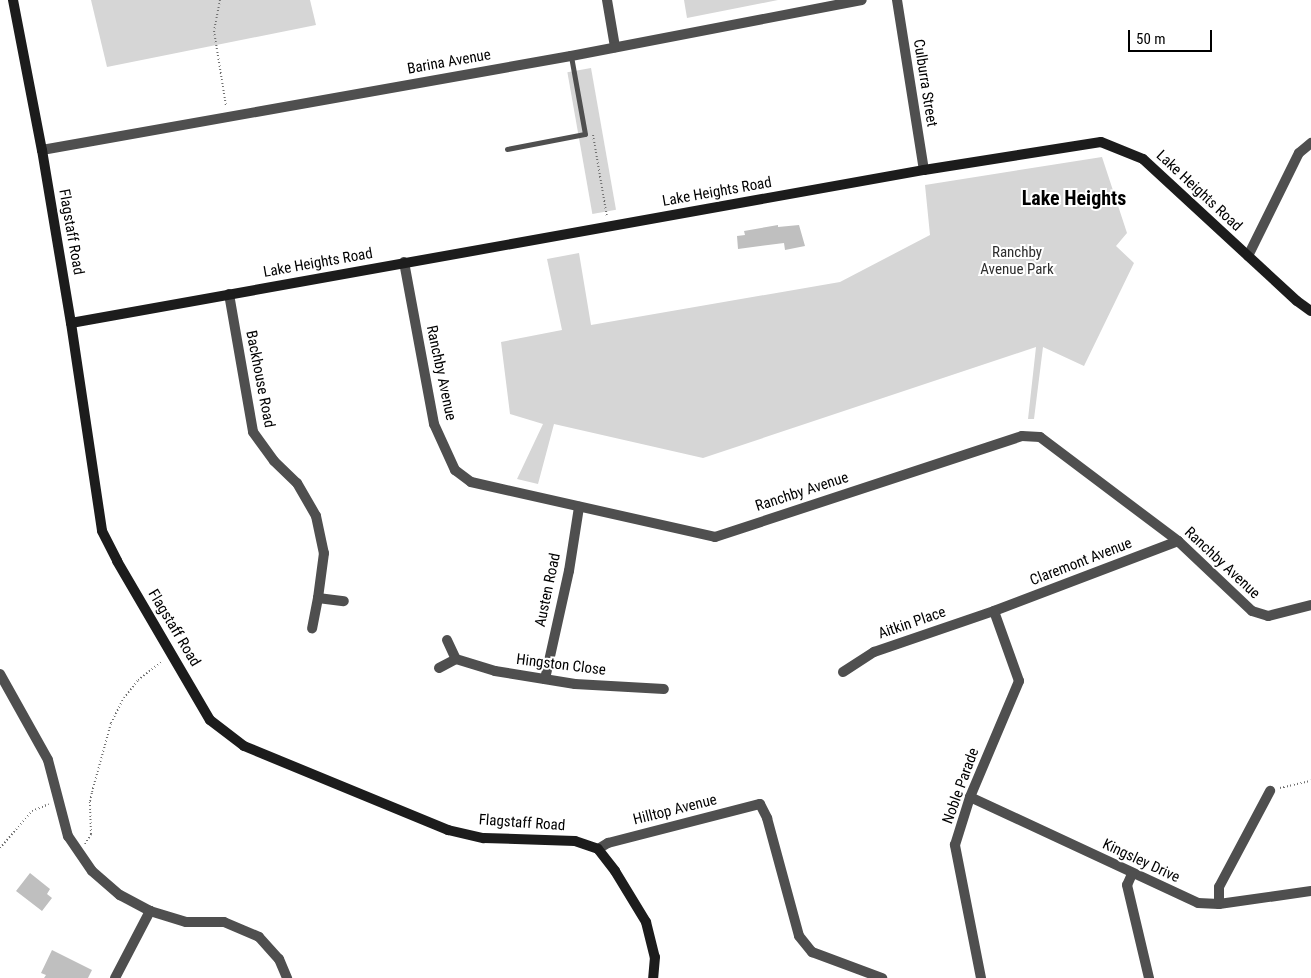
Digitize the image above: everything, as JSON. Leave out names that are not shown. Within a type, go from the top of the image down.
[{"type":"main road","name":"Flagstaff Road","points":[[13,0],[42,150],[72,323],[102,531],[116,561],[210,720],[244,746],[448,830],[484,838],[576,841],[598,849]]},
{"type":"main road","name":"Lake Heights Road","points":[[72,323],[924,170],[1101,142],[1143,159],[1296,301],[1311,311]]},
{"type":"main road","points":[[598,849],[615,871],[646,922],[655,956],[653,978]]},
{"type":"street","points":[[607,0],[615,47]]},
{"type":"street","name":"Barina Avenue","points":[[42,150],[571,56],[862,0]]},
{"type":"street","name":"Culburra Street","points":[[897,0],[924,170]]},
{"type":"street","points":[[1248,256],[1299,153],[1311,143]]},
{"type":"street","name":"Ranchby Avenue","points":[[404,262],[434,424],[455,470],[471,482],[714,537],[1022,436],[1040,437],[1178,541],[1252,612],[1268,616],[1311,605]]},
{"type":"street","name":"Backhouse Road","points":[[229,294],[253,432],[274,461],[298,483],[316,516],[324,553],[312,628]]},
{"type":"street","name":"Austen Road","points":[[544,679],[569,571],[579,507]]},
{"type":"street","name":"Claremont Avenue","points":[[994,611],[1178,541]]},
{"type":"street","points":[[318,598],[344,601]]},
{"type":"street","name":"Aitkin Place","points":[[843,672],[874,652],[994,611]]},
{"type":"street","name":"Noble Parade","points":[[982,978],[955,845],[970,797],[1019,681],[994,611]]},
{"type":"street","points":[[439,668],[456,659],[447,640]]},
{"type":"street","name":"Hingston Close","points":[[456,659],[495,670],[575,684],[664,689]]},
{"type":"street","points":[[0,674],[48,760],[68,836],[92,871],[120,895],[150,911],[186,922],[224,922],[259,937],[279,959],[287,978]]},
{"type":"street","points":[[1219,904],[1219,887],[1270,791]]},
{"type":"street","name":"Kingsley Drive","points":[[970,797],[1132,874],[1198,903],[1219,904],[1311,890]]},
{"type":"street","name":"Hilltop Avenue","points":[[598,849],[608,843],[760,804],[768,818],[799,936],[812,952],[882,978]]},
{"type":"street","points":[[1132,874],[1128,885],[1149,978]]},
{"type":"street","points":[[115,978],[150,911]]},
{"type":"lane","points":[[506,149],[585,134],[571,56]]},
{"type":"path","points":[[220,0],[214,31],[228,117]]},
{"type":"path","points":[[592,130],[608,226]]},
{"type":"path","points":[[79,851],[91,834],[90,801],[111,723],[124,698],[138,680],[172,654]]},
{"type":"path","points":[[1270,791],[1311,781]]},
{"type":"path","points":[[0,848],[32,811],[60,800]]},
{"type":"green space","points":[[91,0],[310,0],[316,25],[107,67]]},
{"type":"green space","points":[[684,0],[778,0],[687,18]]},
{"type":"green space","points":[[591,68],[616,210],[592,214],[567,72]]},
{"type":"green space","name":"Ranchby Avenue Park","points":[[1102,157],[1127,233],[1116,246],[1134,263],[1084,366],[1043,347],[1034,419],[1028,419],[1036,347],[703,458],[554,424],[538,484],[517,479],[543,424],[510,414],[501,342],[562,330],[547,259],[579,253],[591,325],[840,282],[930,235],[925,185]]},
{"type":"building","points":[[778,225],[778,227],[799,225],[805,246],[785,250],[784,243],[738,249],[737,236],[745,235],[744,231]]},
{"type":"building","points":[[30,873],[50,889],[47,894],[52,898],[42,911],[16,891]]},
{"type":"building","points":[[52,950],[92,970],[88,978],[44,978],[46,975],[41,973]]},
{"type":"district","name":"Lake Heights","points":[[1074,198]]}]
